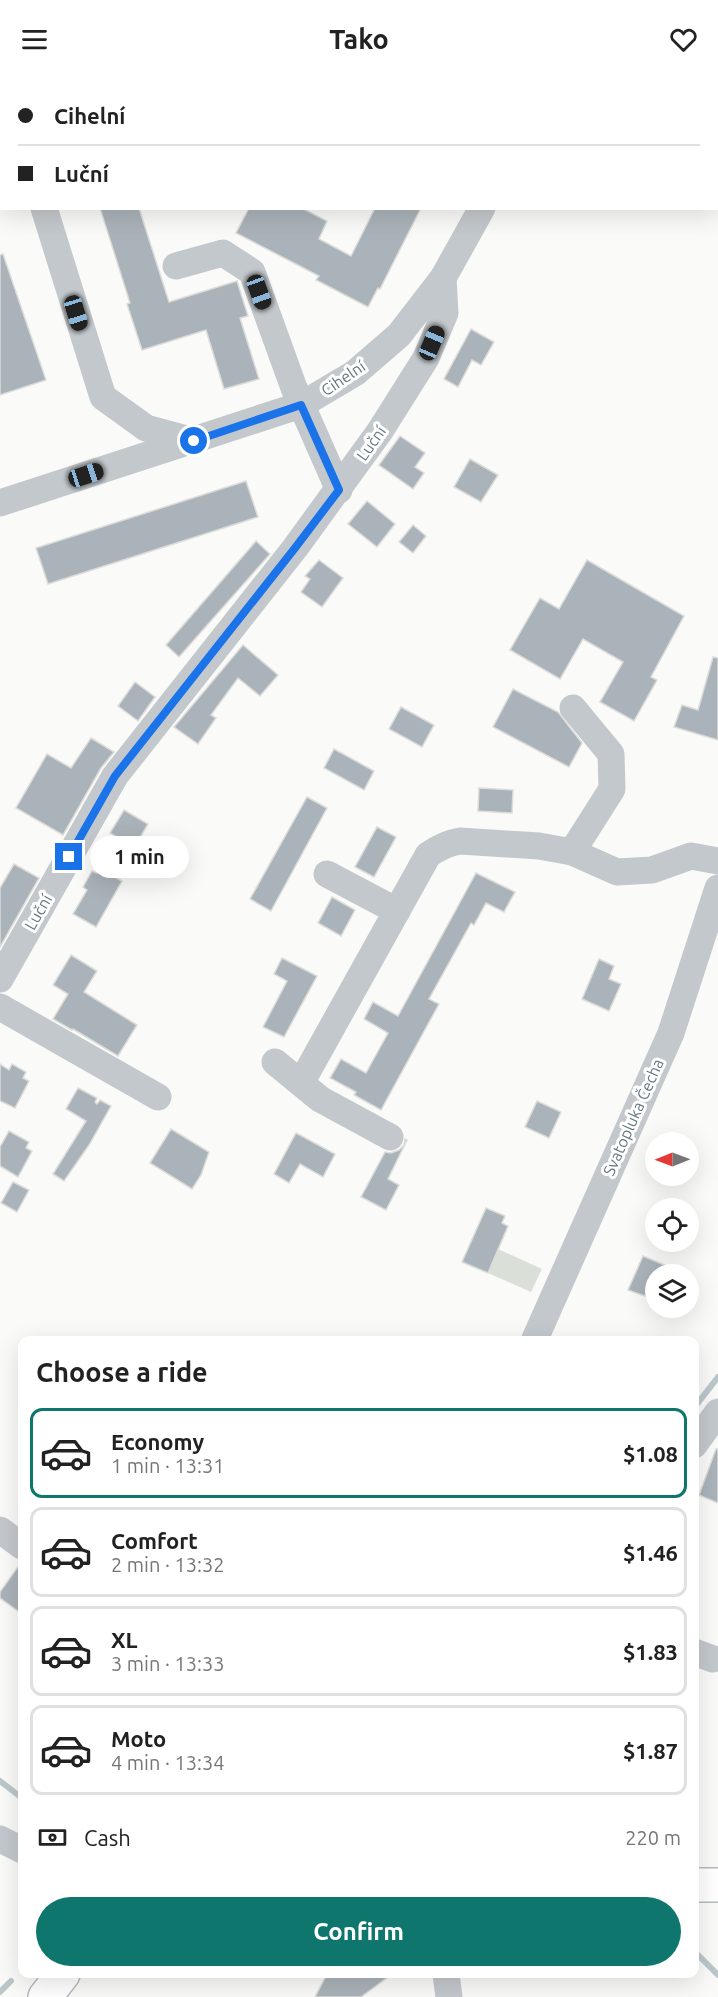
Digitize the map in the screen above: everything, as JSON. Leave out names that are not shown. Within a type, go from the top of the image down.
[{"type":"main road","points":[[699,1885],[718,1885]]},
{"type":"street","points":[[45,210],[103,397],[146,428],[194,441]]},
{"type":"street","name":"Cihelní","points":[[0,503],[301,405],[355,373],[399,335],[443,278],[481,210]]},
{"type":"street","points":[[176,266],[223,253],[252,272],[301,405],[339,490]]},
{"type":"street","name":"Luční","points":[[0,979],[115,776],[295,548],[380,431],[426,358],[445,313],[443,278]]},
{"type":"street","points":[[572,852],[612,789],[611,754],[573,708]]},
{"type":"street","points":[[301,1083],[428,855],[448,843],[460,841],[539,846],[572,852],[617,872],[652,870],[691,856],[718,861]]},
{"type":"street","points":[[327,874],[397,911]]},
{"type":"street","name":"Svatopluka Čecha","points":[[536,1336],[709,950],[718,888]]},
{"type":"street","points":[[0,1007],[158,1097]]},
{"type":"street","points":[[274,1062],[320,1099],[390,1137]]},
{"type":"street","points":[[699,1438],[718,1412]]},
{"type":"street","points":[[0,1530],[18,1543]]},
{"type":"street","points":[[0,1839],[18,1848]]},
{"type":"street","points":[[447,1978],[449,1997]]},
{"type":"shaded area","points":[[498,1249],[542,1269],[531,1292],[488,1273]]},
{"type":"building","points":[[101,210],[140,210],[169,302],[237,281],[248,316],[240,318],[259,379],[224,389],[206,330],[142,350],[127,304],[130,303]]},
{"type":"building","points":[[248,210],[306,210],[327,221],[319,239],[351,256],[374,210],[420,210],[380,289],[378,288],[368,307],[316,280],[319,276],[236,233]]},
{"type":"building","points":[[3,254],[46,380],[0,395],[0,255]]},
{"type":"building","points":[[471,329],[494,342],[481,365],[472,360],[458,387],[444,379]]},
{"type":"building","points":[[400,436],[425,453],[415,467],[424,473],[413,489],[379,465]]},
{"type":"building","points":[[470,459],[498,475],[481,502],[454,487]]},
{"type":"building","points":[[246,481],[258,517],[48,584],[36,548]]},
{"type":"building","points":[[367,501],[395,524],[377,547],[348,524]]},
{"type":"building","points":[[413,525],[426,536],[413,553],[399,542]]},
{"type":"building","points":[[256,541],[270,554],[179,657],[166,645]]},
{"type":"building","points":[[319,560],[343,578],[322,607],[301,592],[310,579],[305,576]]},
{"type":"building","points":[[587,560],[684,616],[651,677],[657,680],[634,721],[600,702],[623,662],[583,639],[560,679],[510,650],[540,598],[559,609]]},
{"type":"building","points":[[243,645],[278,675],[260,696],[238,678],[211,715],[216,718],[198,744],[174,727]]},
{"type":"building","points":[[713,657],[718,658],[718,740],[674,727],[682,705],[698,710]]},
{"type":"building","points":[[135,682],[155,697],[138,721],[118,706]]},
{"type":"building","points":[[513,689],[558,712],[582,743],[569,767],[493,727]]},
{"type":"building","points":[[401,707],[434,725],[422,747],[389,729]]},
{"type":"building","points":[[91,738],[114,752],[101,768],[63,835],[16,808],[47,754],[71,768]]},
{"type":"building","points":[[334,749],[374,771],[364,790],[324,768]]},
{"type":"building","points":[[479,788],[513,790],[512,813],[478,811]]},
{"type":"building","points":[[307,797],[327,808],[271,911],[250,899]]},
{"type":"building","points":[[124,810],[148,824],[134,848],[110,833]]},
{"type":"building","points":[[377,827],[396,837],[374,877],[355,867]]},
{"type":"building","points":[[14,864],[39,878],[0,947],[0,888]]},
{"type":"building","points":[[100,868],[122,881],[96,927],[73,914],[87,890],[83,887],[92,871],[97,873]]},
{"type":"building","points":[[476,873],[515,892],[504,912],[486,903],[474,925],[471,923],[429,999],[439,1004],[381,1110],[354,1095],[356,1092],[330,1078],[341,1059],[366,1073],[388,1033],[364,1019],[373,1002],[398,1016]]},
{"type":"building","points":[[332,897],[355,910],[341,936],[318,923]]},
{"type":"building","points":[[71,955],[97,971],[84,992],[137,1025],[118,1056],[53,1019],[68,994],[53,985]]},
{"type":"building","points":[[282,958],[317,976],[284,1037],[263,1027],[287,981],[274,974]]},
{"type":"building","points":[[599,959],[614,966],[609,979],[621,984],[609,1011],[582,999]]},
{"type":"building","points":[[0,1064],[9,1070],[12,1064],[26,1072],[23,1078],[29,1081],[15,1108],[0,1101]]},
{"type":"building","points":[[78,1088],[97,1098],[95,1102],[97,1104],[100,1100],[111,1106],[89,1145],[64,1181],[53,1174],[86,1121],[66,1109]]},
{"type":"building","points":[[537,1101],[561,1112],[549,1138],[525,1127]]},
{"type":"building","points":[[171,1129],[209,1152],[201,1175],[192,1189],[150,1163]]},
{"type":"building","points":[[9,1131],[29,1142],[26,1148],[32,1151],[18,1177],[0,1166],[0,1147]]},
{"type":"building","points":[[296,1133],[335,1154],[323,1177],[300,1164],[289,1183],[274,1174]]},
{"type":"building","points":[[405,1139],[407,1140],[388,1179],[399,1185],[386,1210],[361,1197],[385,1152],[391,1153],[399,1150],[404,1145]]},
{"type":"building","points":[[13,1182],[29,1190],[17,1212],[1,1203]]},
{"type":"building","points":[[486,1208],[505,1216],[502,1223],[508,1226],[488,1273],[462,1262]]},
{"type":"building","points":[[643,1256],[662,1264],[645,1264],[645,1296],[628,1290]]},
{"type":"building","points":[[716,1449],[718,1449],[718,1503],[699,1495]]},
{"type":"building","points":[[18,1567],[18,1611],[0,1598],[0,1592]]},
{"type":"building","points":[[325,1978],[387,1978],[361,1997],[315,1997]]},
{"type":"waterway","points":[[699,1402],[718,1377]]},
{"type":"waterway","points":[[0,1781],[18,1795]]},
{"type":"waterway","points":[[699,1956],[718,1975]]},
{"type":"waterway","points":[[0,1992],[11,1981]]},
{"type":"route","points":[[69,857],[115,776],[339,490],[301,405],[194,441]]}]
